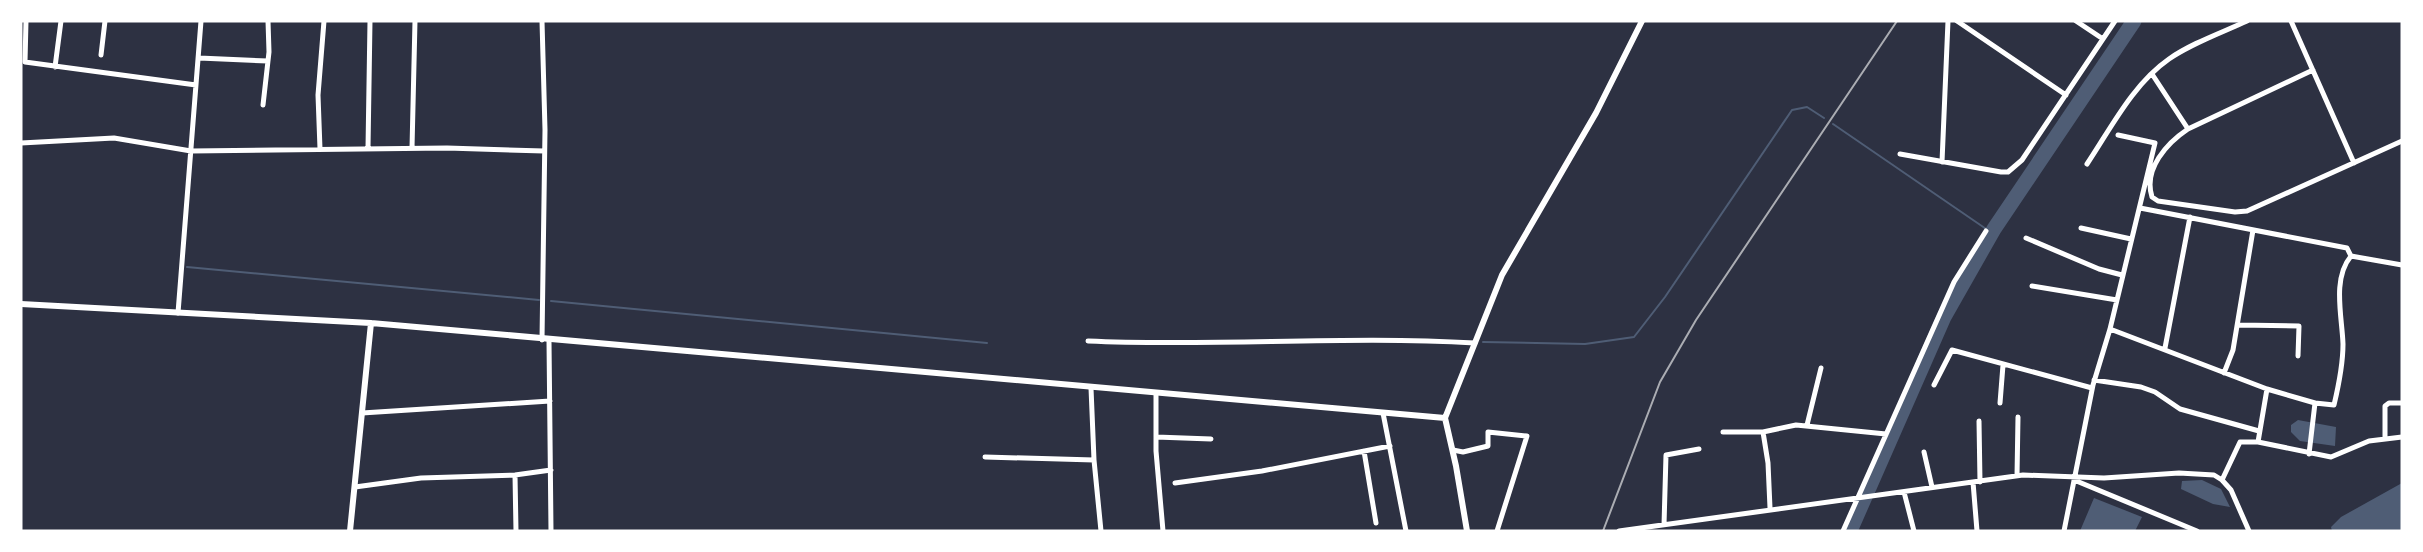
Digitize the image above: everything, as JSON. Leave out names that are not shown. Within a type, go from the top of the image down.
[{"type":"street","points":[[26,21],[25,62],[196,85]]},
{"type":"street","points":[[55,67],[61,21]]},
{"type":"street","points":[[101,55],[105,21]]},
{"type":"street","points":[[178,313],[201,21]]},
{"type":"street","points":[[263,105],[268,61],[268,21]]},
{"type":"street","points":[[320,149],[318,95],[324,21]]},
{"type":"street","points":[[368,148],[370,21]]},
{"type":"street","points":[[412,148],[415,21]]},
{"type":"street","points":[[542,21],[545,340],[550,400],[551,531]]},
{"type":"street","points":[[1467,531],[1445,418],[1502,275],[1596,113],[1642,21]]},
{"type":"street","points":[[1942,162],[1948,21]]},
{"type":"street","points":[[1957,21],[2066,95]]},
{"type":"street","points":[[2076,21],[2103,39]]},
{"type":"street","points":[[1900,154],[2008,172],[2022,160],[2115,21]]},
{"type":"street","points":[[2087,164],[2134,94],[2152,74],[2176,55],[2247,21]]},
{"type":"street","points":[[2291,21],[2354,164]]},
{"type":"street","points":[[199,58],[268,61]]},
{"type":"street","points":[[2313,70],[2188,129],[2171,141],[2159,155],[2151,179],[2150,190],[2158,201],[2235,212],[2247,211],[2402,141]]},
{"type":"street","points":[[2152,74],[2188,129]]},
{"type":"street","points":[[2064,531],[2092,388],[2110,330],[2156,143],[2118,135]]},
{"type":"street","points":[[21,142],[114,138],[191,151],[412,148],[544,151]]},
{"type":"street","points":[[2140,208],[2347,248],[2351,256]]},
{"type":"street","points":[[2164,348],[2190,217]]},
{"type":"street","points":[[2081,228],[2131,239]]},
{"type":"street","points":[[2224,373],[2233,350],[2253,230]]},
{"type":"street","points":[[1843,531],[1954,282],[1986,231]]},
{"type":"street","points":[[2026,238],[2099,269],[2122,275]]},
{"type":"street","points":[[2351,256],[2402,265]]},
{"type":"street","points":[[2110,330],[2164,348],[2267,389],[2315,403],[2334,405],[2341,380],[2343,345],[2340,293],[2344,264],[2351,256]]},
{"type":"street","points":[[2032,286],[2117,300]]},
{"type":"street","points":[[21,303],[371,323],[1445,418]]},
{"type":"street","points":[[350,531],[371,323]]},
{"type":"street","points":[[2238,325],[2299,326],[2298,356]]},
{"type":"street","points":[[1088,341],[1139,343],[1313,340],[1475,343]]},
{"type":"street","points":[[1934,385],[1952,350],[2092,388]]},
{"type":"street","points":[[2000,403],[2002,365]]},
{"type":"street","points":[[1807,425],[1821,368]]},
{"type":"street","points":[[2094,380],[2141,387],[2155,392],[2180,409],[2259,431]]},
{"type":"street","points":[[1091,388],[1094,460],[1101,531]]},
{"type":"street","points":[[2258,442],[2267,389]]},
{"type":"street","points":[[1156,393],[1156,437],[1163,531]]},
{"type":"street","points":[[362,413],[550,400]]},
{"type":"street","points":[[2309,451],[2315,403]]},
{"type":"street","points":[[2385,438],[2385,406],[2389,403],[2402,403]]},
{"type":"street","points":[[1383,413],[1406,531]]},
{"type":"street","points":[[2017,476],[2018,417]]},
{"type":"street","points":[[1979,422],[1980,482]]},
{"type":"street","points":[[1723,432],[1763,432],[1796,424],[1886,434]]},
{"type":"street","points":[[1453,450],[1463,452],[1488,446],[1488,432],[1527,436],[1497,531]]},
{"type":"street","points":[[1763,432],[1768,463],[1770,508]]},
{"type":"street","points":[[1156,437],[1211,439]]},
{"type":"street","points":[[2222,480],[2240,442],[2258,442],[2331,457],[2385,438],[2402,437]]},
{"type":"street","points":[[1175,483],[1262,471],[1390,446]]},
{"type":"street","points":[[1664,525],[1666,455],[1699,449]]},
{"type":"street","points":[[1364,451],[1376,523]]},
{"type":"street","points":[[1924,452],[1932,487]]},
{"type":"street","points":[[985,457],[1094,460]]},
{"type":"street","points":[[355,487],[421,478],[515,475],[551,470]]},
{"type":"street","points":[[1619,531],[1770,508],[1858,497],[1872,498],[1932,487],[2017,476],[2104,478],[2179,473],[2214,475],[2222,480],[2231,490],[2249,531]]},
{"type":"street","points":[[515,475],[516,531]]},
{"type":"street","points":[[2074,478],[2197,531]]},
{"type":"street","points":[[1973,482],[1977,531]]},
{"type":"street","points":[[1904,492],[1914,531]]},
{"type":"street","points":[[1678,523],[1680,531]]},
{"type":"water","points":[[2298,420],[2336,427],[2335,446],[2300,441],[2291,432],[2291,425]]},
{"type":"water","points":[[2202,480],[2221,489],[2230,507],[2213,504],[2181,489],[2182,481]]},
{"type":"water","points":[[2402,483],[2402,531],[2332,531],[2331,527],[2341,517]]},
{"type":"water","points":[[2094,498],[2142,517],[2135,531],[2080,531]]},
{"type":"waterway","points":[[1850,531],[1944,317],[1994,229],[2134,21]]},
{"type":"waterway","points":[[1483,342],[1585,344],[1634,337],[1665,297],[1792,110],[1807,107],[1824,118]]},
{"type":"waterway","points":[[1833,124],[1992,233]]},
{"type":"waterway","points":[[187,267],[539,300]]},
{"type":"waterway","points":[[551,301],[987,343]]},
{"type":"railway","points":[[1603,531],[1660,382],[1696,320],[1897,21]]}]
